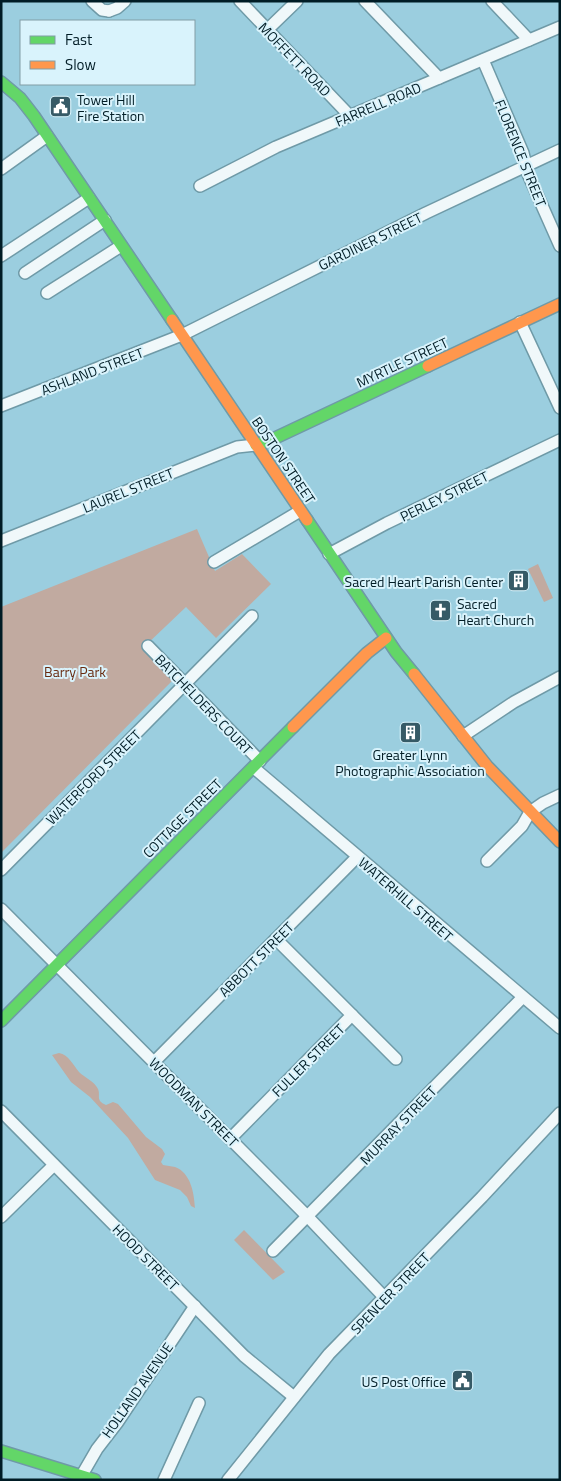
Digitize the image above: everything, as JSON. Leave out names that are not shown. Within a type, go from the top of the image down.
[{"type":"main road","name":"BOSTON STREET","points":[[1,82],[13,91],[26,105],[386,638],[497,778],[560,842]]},
{"type":"main road","name":"MYRTLE STREET","points":[[256,445],[286,433],[560,304]]},
{"type":"main road","name":"COTTAGE STREET","points":[[1,1021],[367,653],[386,638]]},
{"type":"main road","points":[[1,1451],[80,1478],[95,1480]]},
{"type":"street","points":[[92,1],[111,16],[125,1]]},
{"type":"street","name":"MOFFETT ROAD","points":[[240,1],[350,116]]},
{"type":"street","points":[[267,30],[297,1]]},
{"type":"street","points":[[365,1],[439,78]]},
{"type":"street","points":[[492,1],[529,40]]},
{"type":"street","name":"FARRELL ROAD","points":[[200,186],[260,155],[560,27]]},
{"type":"street","name":"FLORENCE STREET","points":[[483,60],[560,246]]},
{"type":"street","points":[[1,169],[47,136]]},
{"type":"street","name":"GARDINER STREET","points":[[182,335],[560,150]]},
{"type":"street","points":[[1,256],[89,198]]},
{"type":"street","points":[[25,273],[104,220]]},
{"type":"street","points":[[47,293],[122,246]]},
{"type":"street","points":[[520,322],[560,408]]},
{"type":"street","name":"ASHLAND STREET","points":[[1,406],[182,335]]},
{"type":"street","name":"PERLEY STREET","points":[[329,554],[387,523],[560,440]]},
{"type":"street","name":"LAUREL STREET","points":[[1,541],[237,447],[256,445]]},
{"type":"street","points":[[214,562],[300,511]]},
{"type":"street","name":"WATERFORD STREET","points":[[1,870],[252,616]]},
{"type":"street","name":"BATCHELDERS COURT","points":[[148,646],[257,764]]},
{"type":"street","points":[[463,736],[514,702],[560,677]]},
{"type":"street","name":"WATERHILL STREET","points":[[257,764],[357,857],[522,998],[560,1028]]},
{"type":"street","points":[[486,862],[522,826],[530,812],[560,795]]},
{"type":"street","name":"ABBOTT STREET","points":[[154,1062],[357,857]]},
{"type":"street","name":"WOODMAN STREET","points":[[1,908],[308,1217],[385,1298]]},
{"type":"street","name":"FULLER STREET","points":[[230,1139],[352,1015],[276,939]]},
{"type":"street","name":"MURRAY STREET","points":[[273,1252],[522,998]]},
{"type":"street","points":[[352,1015],[396,1059]]},
{"type":"street","name":"HOOD STREET","points":[[1,1111],[249,1360],[294,1397]]},
{"type":"street","name":"SPENCER STREET","points":[[228,1480],[329,1354],[482,1197],[560,1113]]},
{"type":"street","points":[[1,1217],[54,1165]]},
{"type":"street","name":"HOLLAND AVENUE","points":[[80,1478],[97,1449],[117,1423],[195,1306]]},
{"type":"street","points":[[164,1480],[199,1404]]},
{"type":"green space","name":"Barry Park","points":[[197,529],[215,571],[242,554],[271,584],[216,638],[186,607],[145,646],[175,678],[1,853],[1,607]]},
{"type":"green space","points":[[538,564],[553,598],[544,602],[528,569]]},
{"type":"green space","points":[[59,1053],[68,1058],[79,1072],[97,1086],[101,1101],[106,1105],[113,1102],[118,1104],[146,1137],[162,1149],[165,1154],[161,1162],[163,1165],[175,1167],[185,1174],[191,1184],[195,1208],[191,1206],[187,1197],[180,1190],[155,1180],[128,1138],[90,1097],[71,1082],[52,1055]]},
{"type":"green space","points":[[244,1230],[285,1272],[273,1280],[234,1240]]},
{"type":"traffic: fast","points":[[1,82],[20,98],[34,116],[172,320]]},
{"type":"traffic: fast","points":[[256,445],[275,438],[428,366]]},
{"type":"traffic: fast","points":[[307,520],[396,652],[414,674]]},
{"type":"traffic: fast","points":[[1,1021],[293,727]]},
{"type":"traffic: fast","points":[[1,1451],[95,1480]]},
{"type":"traffic: slow","points":[[428,366],[560,304]]},
{"type":"traffic: slow","points":[[172,320],[307,520]]},
{"type":"traffic: slow","points":[[293,727],[367,653],[386,638]]},
{"type":"traffic: slow","points":[[414,674],[487,766],[560,842]]},
{"type":"place","name":"Tower Hill Fire Station","points":[[61,107]]},
{"type":"place","name":"Sacred Heart Parish Center","points":[[519,581]]},
{"type":"place","name":"Sacred Heart Church","points":[[441,611]]},
{"type":"place","name":"Greater Lynn Photographic Association","points":[[410,732]]},
{"type":"place","name":"US Post Office","points":[[462,1381]]}]
